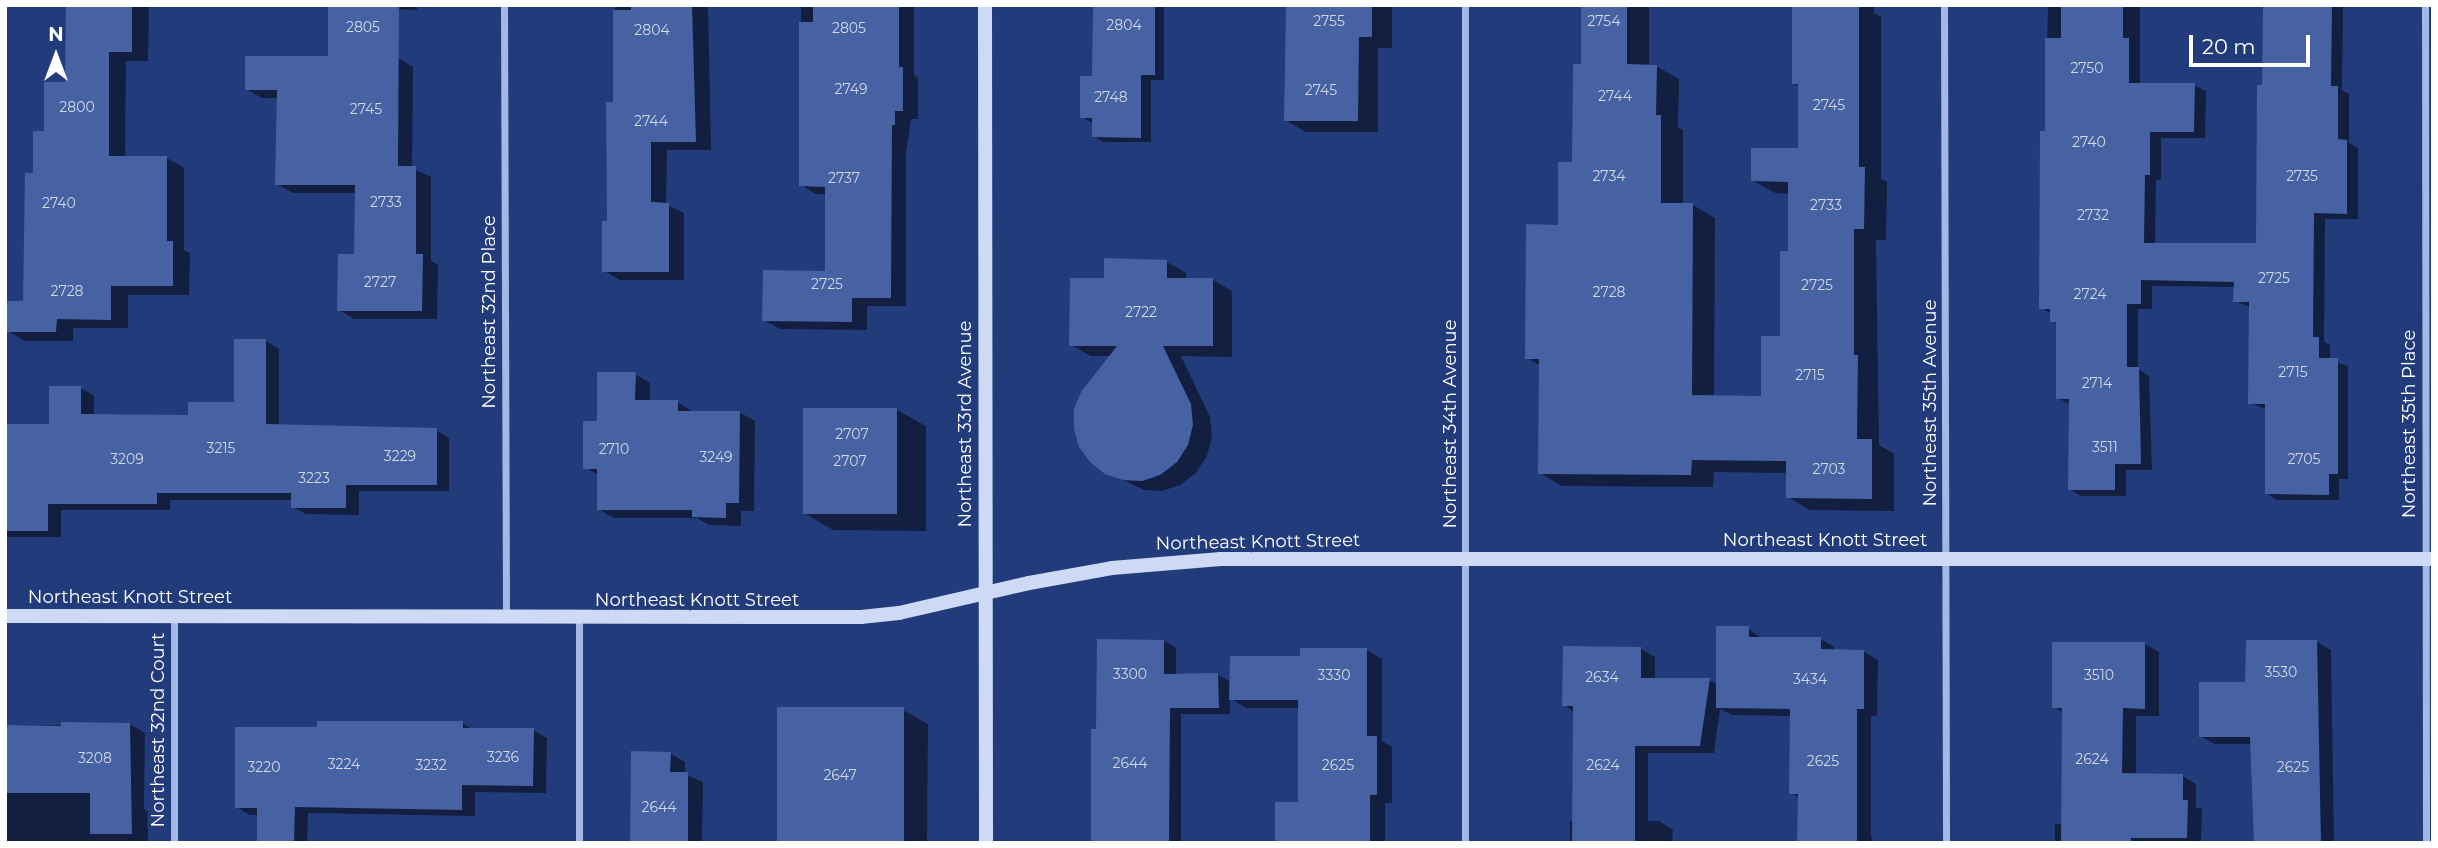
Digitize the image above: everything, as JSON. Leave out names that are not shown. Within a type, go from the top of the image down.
[{"type":"street","name":"Northeast 32nd Place","points":[[504,5],[506,618]]},
{"type":"street","name":"Northeast 33rd Avenue","points":[[985,5],[986,843]]},
{"type":"street","name":"Northeast 34th Avenue","points":[[1465,5],[1465,843]]},
{"type":"street","name":"Northeast 35th Avenue","points":[[1944,5],[1946,843]]},
{"type":"street","name":"Northeast 35th Place","points":[[2425,5],[2429,559],[2426,843]]},
{"type":"street","name":"Northeast Knott Street","points":[[5,616],[861,618],[899,613],[985,593],[1158,562],[1222,559],[2429,559]]},
{"type":"street","name":"Northeast 32nd Court","points":[[174,617],[174,843]]},
{"type":"street","points":[[579,618],[579,843]]},
{"type":"building","points":[[66,5],[132,5],[132,52],[109,52],[109,156],[167,156],[167,241],[173,241],[173,286],[111,286],[111,320],[57,319],[56,332],[6,332],[6,301],[23,301],[25,173],[33,173],[33,131],[44,131],[44,82],[65,82]]},
{"type":"building","points":[[328,5],[399,5],[398,166],[416,166],[416,254],[423,254],[422,311],[337,311],[338,254],[354,254],[355,185],[275,185],[277,90],[245,90],[245,56],[328,56]]},
{"type":"building","points":[[631,5],[692,5],[696,142],[651,142],[651,202],[669,203],[669,272],[602,272],[602,221],[607,221],[606,102],[613,102],[613,10],[631,10]]},
{"type":"building","points":[[813,5],[899,5],[899,67],[903,67],[903,111],[895,111],[895,125],[892,125],[891,298],[852,298],[852,322],[762,321],[763,270],[825,271],[825,187],[799,186],[799,22],[813,22]]},
{"type":"building","points":[[1093,5],[1155,5],[1155,75],[1141,75],[1141,138],[1092,137],[1092,118],[1080,118],[1080,76],[1092,76]]},
{"type":"building","points":[[1286,5],[1372,5],[1372,37],[1359,37],[1358,121],[1284,121]]},
{"type":"building","points":[[1581,5],[1627,5],[1627,64],[1657,65],[1656,115],[1661,115],[1661,203],[1693,203],[1692,395],[1761,396],[1761,336],[1780,336],[1780,251],[1788,251],[1788,182],[1751,181],[1751,148],[1798,148],[1798,84],[1792,84],[1792,5],[1859,5],[1859,167],[1865,167],[1864,229],[1854,229],[1854,355],[1858,355],[1857,439],[1872,439],[1872,499],[1786,498],[1786,461],[1692,460],[1691,475],[1538,474],[1539,359],[1525,359],[1526,224],[1558,225],[1558,162],[1572,162],[1573,64],[1581,64]]},
{"type":"building","points":[[2061,5],[2123,5],[2123,38],[2129,38],[2129,83],[2195,83],[2194,132],[2150,132],[2150,175],[2145,175],[2144,243],[2256,243],[2257,85],[2262,85],[2263,5],[2332,5],[2331,86],[2338,86],[2338,139],[2347,140],[2347,214],[2314,213],[2313,337],[2319,337],[2319,358],[2338,358],[2338,474],[2329,474],[2329,495],[2265,494],[2265,404],[2248,404],[2249,302],[2233,302],[2234,282],[2141,280],[2141,304],[2127,304],[2127,367],[2139,367],[2141,464],[2115,464],[2115,490],[2068,490],[2069,399],[2056,399],[2056,322],[2050,322],[2050,309],[2039,309],[2040,131],[2045,131],[2045,38],[2061,38]]},
{"type":"building","points":[[1104,258],[1167,260],[1167,278],[1213,278],[1213,346],[1163,346],[1191,404],[1193,425],[1188,445],[1177,462],[1160,475],[1142,481],[1123,480],[1105,474],[1090,462],[1079,447],[1074,429],[1074,409],[1081,392],[1117,346],[1069,346],[1070,278],[1104,278]]},
{"type":"building","points":[[234,339],[266,339],[266,424],[437,428],[437,485],[346,485],[346,508],[291,508],[291,493],[157,493],[157,504],[48,504],[48,531],[5,531],[5,424],[49,424],[49,386],[81,386],[81,414],[188,415],[188,402],[234,402]]},
{"type":"building","points":[[597,372],[636,372],[635,400],[678,400],[678,411],[740,411],[739,503],[726,503],[726,518],[692,517],[692,510],[597,510],[597,469],[583,469],[583,421],[597,421]]},
{"type":"building","points":[[803,408],[897,408],[897,514],[803,514]]},
{"type":"building","points":[[1716,626],[1749,626],[1749,637],[1821,637],[1821,649],[1864,650],[1864,709],[1857,709],[1857,843],[1797,843],[1798,794],[1789,794],[1790,709],[1716,708]]},
{"type":"building","points":[[1097,639],[1164,640],[1164,674],[1218,673],[1219,708],[1170,708],[1169,843],[1091,843],[1091,729],[1096,729]]},
{"type":"building","points":[[2246,640],[2317,640],[2321,843],[2254,843],[2250,737],[2199,737],[2199,682],[2245,682]]},
{"type":"building","points":[[2052,642],[2145,642],[2145,709],[2123,708],[2122,773],[2183,774],[2183,800],[2188,800],[2187,838],[2131,838],[2131,843],[2061,843],[2062,708],[2052,708]]},
{"type":"building","points":[[1563,646],[1641,647],[1641,678],[1710,678],[1700,746],[1635,746],[1635,843],[1572,843],[1573,706],[1562,706]]},
{"type":"building","points":[[1300,648],[1367,648],[1367,736],[1377,736],[1377,795],[1370,795],[1370,843],[1275,843],[1275,802],[1298,802],[1298,700],[1229,700],[1230,656],[1300,656]]},
{"type":"building","points":[[777,707],[904,707],[904,843],[777,843]]},
{"type":"building","points":[[317,721],[463,721],[463,728],[534,728],[533,786],[462,785],[462,810],[295,807],[294,843],[257,843],[257,808],[235,808],[235,727],[317,727]]},
{"type":"building","points":[[61,722],[130,723],[132,834],[90,834],[90,793],[5,793],[5,725],[61,726]]},
{"type":"building","points":[[631,751],[671,752],[670,772],[688,772],[688,843],[630,843]]}]
